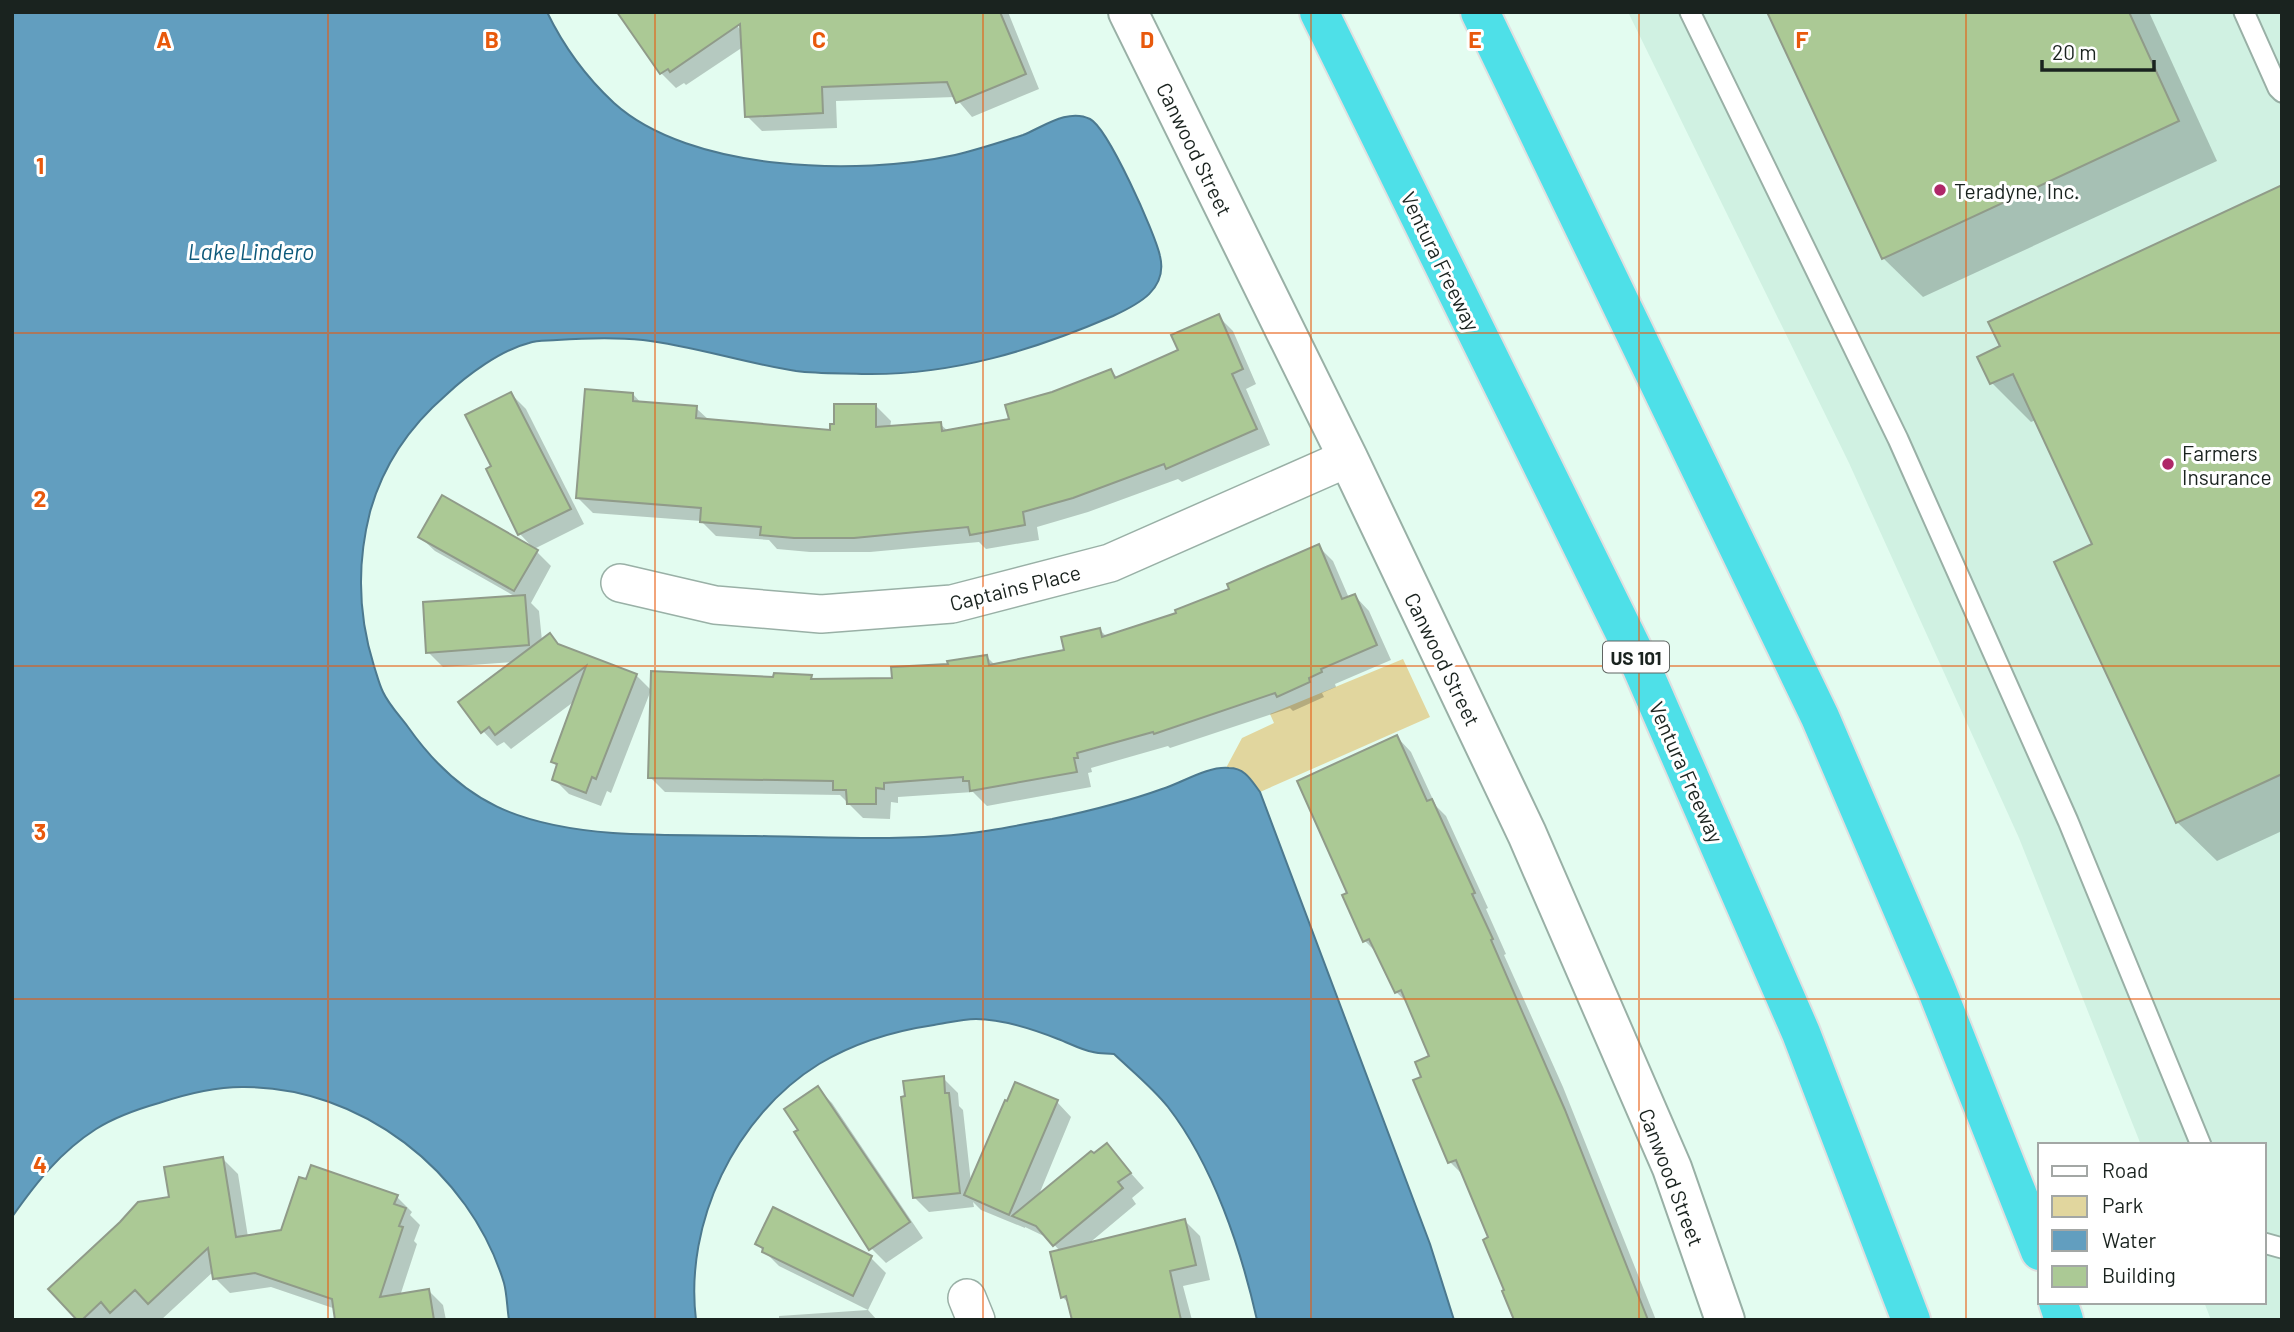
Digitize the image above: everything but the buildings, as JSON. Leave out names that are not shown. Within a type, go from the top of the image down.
[{"type":"highway","name":"Ventura Freeway","points":[[1319,12],[1641,666],[1801,1033],[1911,1320]]},
{"type":"highway","points":[[1480,12],[1820,717],[1936,988],[2038,1246]]},
{"type":"street","name":"Canwood Street","points":[[1128,12],[1348,458],[1527,834],[1672,1168],[1726,1320]]},
{"type":"street","name":"Captains Place","points":[[620,583],[715,605],[821,614],[952,604],[1110,563],[1348,458]]},
{"type":"lane","points":[[1690,12],[1898,439],[2068,821],[2200,1143]]},
{"type":"lane","points":[[2244,12],[2282,92]]},
{"type":"shaded area","points":[[1628,12],[2282,12],[2282,1320],[2211,1320],[2205,1304],[2266,1304],[2266,1143],[2140,1143],[2019,838],[1849,463]]},
{"type":"green space","points":[[1403,659],[1430,717],[1260,792],[1242,771],[1226,768],[1242,738],[1274,723],[1270,714]]},
{"type":"water","name":"Lake Lindero","points":[[12,12],[547,12],[568,49],[594,83],[614,103],[647,126],[686,143],[730,155],[777,163],[825,166],[916,162],[989,146],[1064,117],[1082,116],[1090,119],[1119,160],[1156,244],[1160,256],[1160,278],[1149,294],[1113,316],[1023,350],[962,365],[899,373],[796,371],[681,346],[621,338],[539,341],[507,351],[454,387],[420,420],[399,448],[382,478],[370,512],[361,570],[362,608],[374,666],[391,706],[429,754],[450,775],[497,807],[523,817],[580,830],[648,835],[847,838],[954,835],[1010,827],[1094,809],[1148,794],[1203,772],[1221,768],[1243,772],[1260,792],[1430,1244],[1454,1320],[1257,1320],[1234,1237],[1212,1181],[1184,1130],[1162,1100],[1114,1054],[1089,1051],[1029,1029],[986,1019],[919,1028],[860,1044],[819,1064],[789,1086],[763,1112],[740,1142],[707,1210],[698,1246],[694,1283],[696,1320],[509,1320],[504,1283],[488,1242],[465,1205],[437,1172],[404,1143],[368,1119],[328,1101],[286,1091],[242,1087],[211,1090],[169,1100],[119,1117],[83,1138],[60,1158],[12,1217]]},
{"type":"place","name":"Teradyne, Inc.","points":[[1940,190]]},
{"type":"place","name":"Farmers Insurance","points":[[2168,464]]}]
